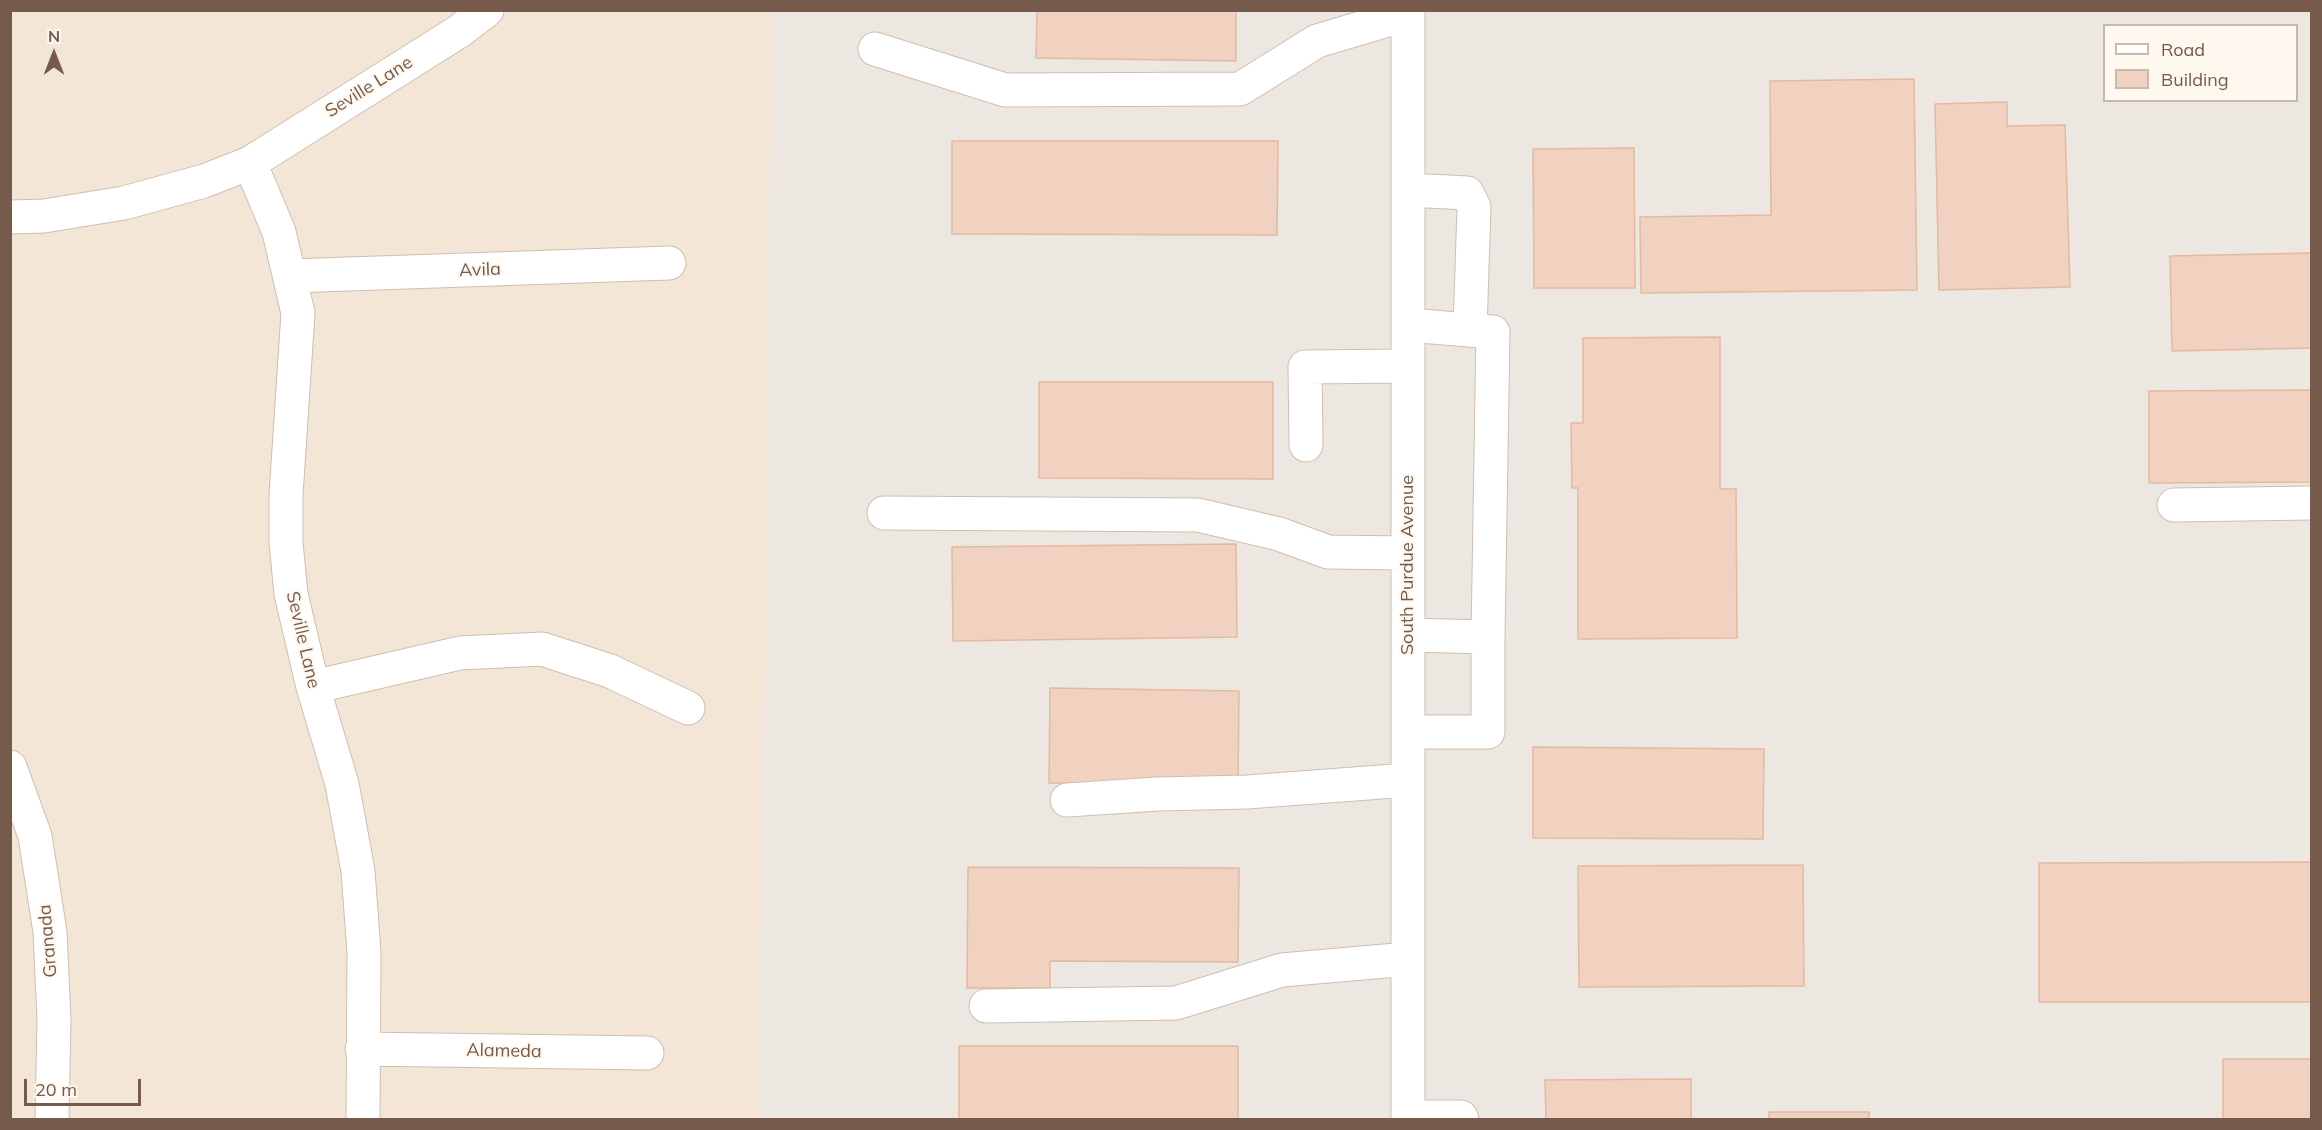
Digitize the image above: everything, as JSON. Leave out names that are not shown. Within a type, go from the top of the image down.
[{"type":"street","name":"Seville Lane","points":[[10,218],[44,216],[124,203],[204,181],[250,163],[458,32],[487,10]]},
{"type":"street","points":[[875,49],[1005,90],[1240,89],[1317,41],[1408,12]]},
{"type":"street","name":"South Purdue Avenue","points":[[1408,12],[1408,1118]]},
{"type":"street","name":"Seville Lane","points":[[250,163],[279,232],[298,313],[286,495],[286,543],[291,594],[313,687],[342,784],[358,871],[364,952],[363,1119]]},
{"type":"street","points":[[1408,190],[1467,193],[1474,207],[1470,330]]},
{"type":"street","name":"Avila","points":[[290,276],[669,263]]},
{"type":"street","points":[[1408,325],[1493,332],[1488,732],[1408,732]]},
{"type":"street","points":[[1306,445],[1305,367],[1408,366]]},
{"type":"street","points":[[2174,505],[2312,503]]},
{"type":"street","points":[[884,513],[1198,515],[1279,534],[1328,552],[1408,553]]},
{"type":"street","points":[[1408,635],[1488,638]]},
{"type":"street","points":[[313,687],[459,653],[542,648],[610,671],[688,708]]},
{"type":"street","name":"Granada","points":[[10,767],[35,836],[50,932],[54,1019],[52,1119]]},
{"type":"street","points":[[1066,800],[1158,794],[1247,792],[1408,780]]},
{"type":"street","points":[[986,1006],[1176,1002],[1282,970],[1408,959]]},
{"type":"street","name":"Alameda","points":[[362,1049],[647,1053]]},
{"type":"street","points":[[1408,1118],[1461,1117],[1462,1119]]},
{"type":"shaded area","points":[[10,11],[772,11],[760,1119],[11,1119]]},
{"type":"shaded area","points":[[772,11],[2311,11],[2311,1119],[760,1119]]},
{"type":"building","points":[[1037,10],[1236,10],[1236,61],[1036,58]]},
{"type":"building","points":[[1914,79],[1917,290],[1641,293],[1640,217],[1771,215],[1770,81]]},
{"type":"building","points":[[2007,102],[2007,126],[2065,125],[2070,287],[1939,290],[1935,104]]},
{"type":"building","points":[[952,141],[1278,141],[1277,235],[952,234]]},
{"type":"building","points":[[1634,148],[1635,288],[1534,288],[1533,149]]},
{"type":"building","points":[[2312,253],[2312,348],[2172,351],[2170,256]]},
{"type":"building","points":[[1720,337],[1720,489],[1736,489],[1737,638],[1578,639],[1578,488],[1572,488],[1571,423],[1583,423],[1583,338]]},
{"type":"building","points":[[1039,382],[1273,382],[1273,479],[1039,478]]},
{"type":"building","points":[[2312,390],[2312,482],[2149,483],[2149,391]]},
{"type":"building","points":[[1236,544],[1237,637],[953,641],[952,547]]},
{"type":"building","points":[[1050,688],[1239,691],[1238,786],[1049,783]]},
{"type":"building","points":[[1533,747],[1764,749],[1763,839],[1533,838]]},
{"type":"building","points":[[2312,862],[2312,1002],[2039,1002],[2039,863]]},
{"type":"building","points":[[1803,865],[1804,986],[1579,987],[1578,866]]},
{"type":"building","points":[[968,867],[1239,868],[1238,962],[1050,961],[1050,988],[967,988]]},
{"type":"building","points":[[959,1046],[1238,1046],[1238,1120],[959,1120]]},
{"type":"building","points":[[2223,1059],[2312,1059],[2312,1120],[2223,1120]]},
{"type":"building","points":[[1691,1079],[1691,1120],[1546,1120],[1545,1080]]},
{"type":"building","points":[[1769,1112],[1869,1112],[1869,1120],[1769,1120]]}]
